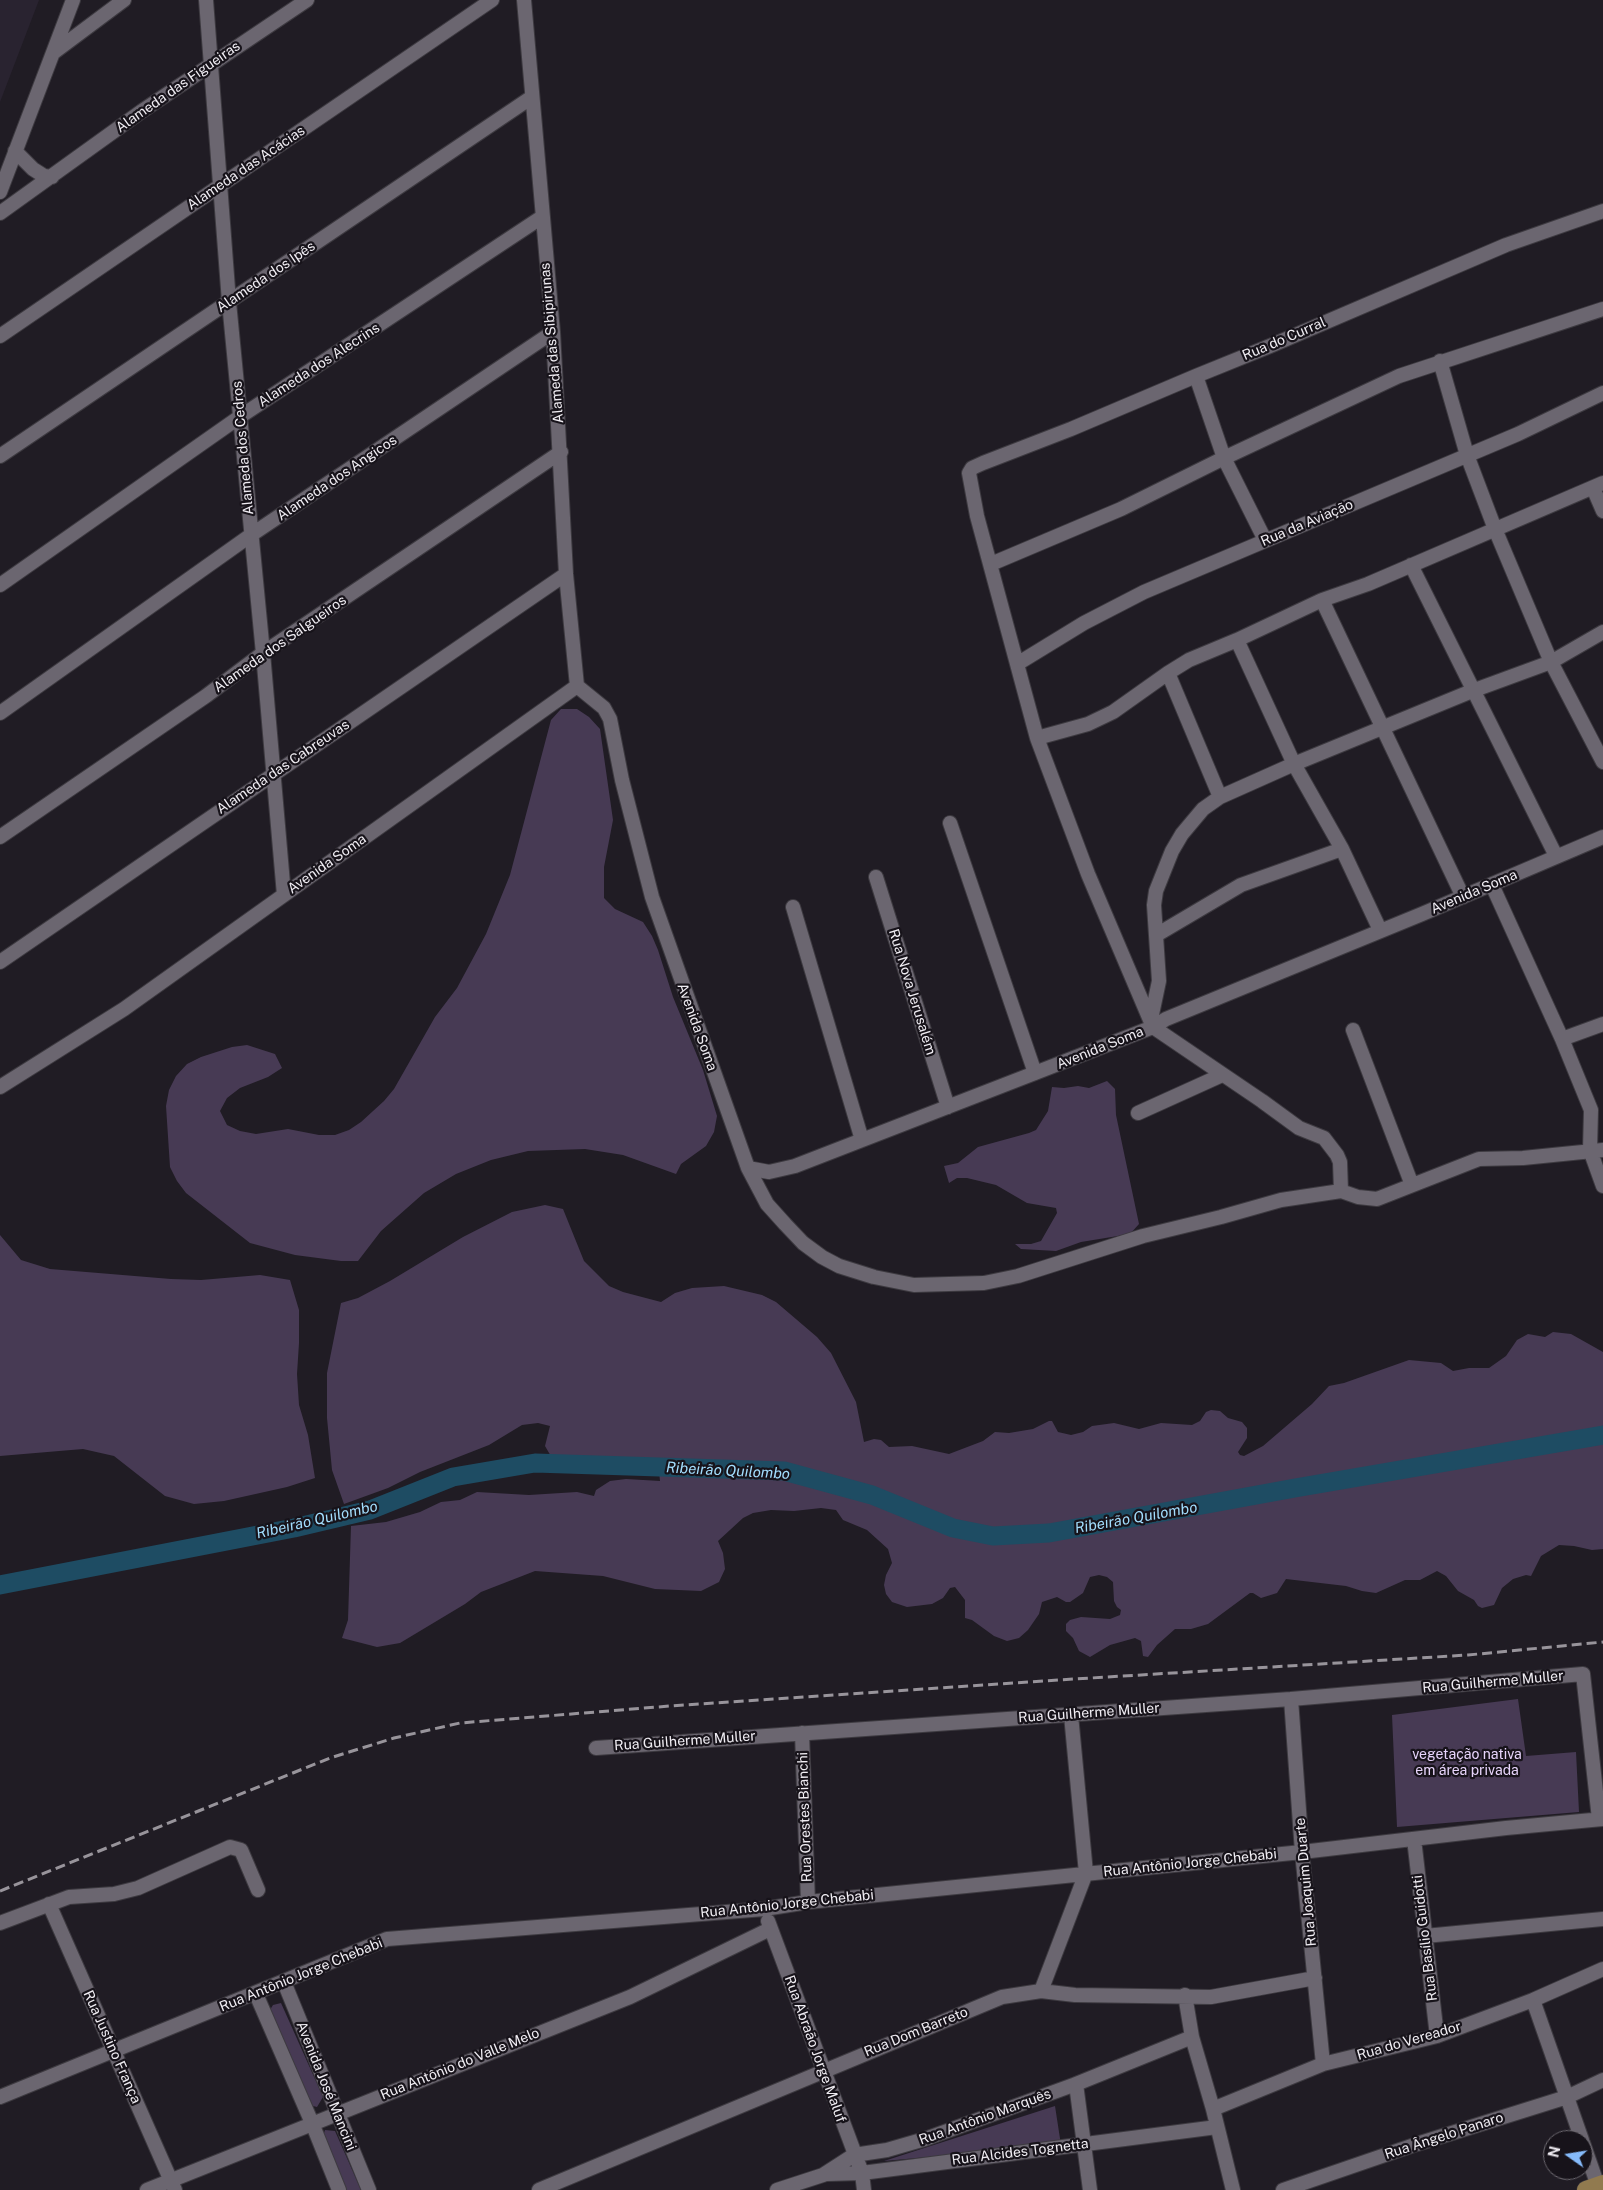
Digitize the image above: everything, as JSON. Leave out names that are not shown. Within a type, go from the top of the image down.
[{"type":"street","points":[[0,192],[73,0]]},
{"type":"street","points":[[104,0],[122,2]]},
{"type":"street","name":"Alameda dos Cedros","points":[[206,0],[229,302],[284,895]]},
{"type":"street","name":"Alameda das Figueiras","points":[[0,213],[142,111],[307,0]]},
{"type":"street","name":"Alameda das Acácias","points":[[0,336],[492,0]]},
{"type":"street","name":"Alameda das Sibipirunas","points":[[524,0],[553,332],[561,452],[566,574],[572,652],[577,686]]},
{"type":"street","points":[[52,54],[122,2]]},
{"type":"street","name":"Alameda dos Ipês","points":[[0,456],[532,98]]},
{"type":"street","points":[[15,151],[25,163],[39,173],[52,177]]},
{"type":"street","name":"Rua do Curral","points":[[991,564],[977,516],[969,473],[972,468],[1072,429],[1270,346],[1506,244],[1603,211]]},
{"type":"street","name":"Alameda dos Alecrins","points":[[0,586],[241,416],[542,217]]},
{"type":"street","points":[[1341,1192],[1340,1162],[1330,1144],[1324,1138],[1299,1128],[1222,1075],[1152,1023],[1088,874],[1037,738],[991,564],[1121,509],[1224,458],[1399,376],[1603,309]]},
{"type":"street","name":"Alameda dos Angicos","points":[[0,713],[251,535],[553,332]]},
{"type":"street","points":[[1440,362],[1468,455],[1495,529],[1551,662],[1603,762]]},
{"type":"street","points":[[1196,376],[1224,458],[1265,540]]},
{"type":"street","name":"Rua da Aviação","points":[[1017,664],[1084,623],[1144,592],[1518,434],[1603,393]]},
{"type":"street","name":"Alameda dos Salgueiros","points":[[0,836],[206,696],[263,653],[561,452]]},
{"type":"street","points":[[1037,738],[1088,724],[1114,712],[1189,660],[1237,640],[1322,600],[1368,584],[1598,486],[1603,511]]},
{"type":"street","points":[[1411,565],[1472,691],[1556,856]]},
{"type":"street","name":"Alameda das Cabreuvas","points":[[0,962],[566,574]]},
{"type":"street","points":[[1322,600],[1463,897]]},
{"type":"street","points":[[1152,1023],[1159,981],[1158,934],[1154,905],[1156,891],[1172,851],[1193,820],[1203,809],[1220,797],[1294,764],[1472,691],[1551,662],[1603,632]]},
{"type":"street","points":[[1237,640],[1294,764],[1342,849],[1380,930]]},
{"type":"street","points":[[1168,673],[1220,797]]},
{"type":"street","name":"Avenida Soma","points":[[0,1087],[124,1009],[577,686],[604,708],[610,718],[622,780],[652,897],[748,1168],[769,1172],[795,1166],[1035,1073],[1152,1023],[1174,1016],[1463,897],[1603,837]]},
{"type":"street","points":[[950,823],[1035,1073]]},
{"type":"street","points":[[1158,934],[1241,885],[1342,849]]},
{"type":"street","name":"Rua Nova Jerusalém","points":[[876,877],[948,1107]]},
{"type":"street","points":[[1492,884],[1562,1039],[1591,1110],[1603,1186]]},
{"type":"street","points":[[793,907],[862,1140]]},
{"type":"street","points":[[1562,1039],[1603,1024]]},
{"type":"street","points":[[1353,1030],[1412,1185]]},
{"type":"street","points":[[1138,1112],[1222,1075]]},
{"type":"street","points":[[748,1168],[767,1204],[803,1243],[822,1257],[839,1266],[874,1277],[914,1286],[984,1283],[1018,1276],[1143,1236],[1281,1200],[1341,1192],[1377,1199],[1479,1159],[1523,1158],[1597,1150]]},
{"type":"street","name":"Rua Guilherme Muller","points":[[596,1748],[1291,1699],[1583,1674],[1601,1819]]},
{"type":"street","name":"Rua Joaquim Duarte","points":[[1291,1699],[1302,1852],[1323,2064]]},
{"type":"street","points":[[1041,1991],[1086,1873],[1071,1714]]},
{"type":"street","name":"Rua Orestes Bianchi","points":[[802,1733],[808,1902]]},
{"type":"street","name":"Rua Antônio Jorge Chebabi","points":[[0,2097],[388,1939],[764,1908],[1601,1819]]},
{"type":"street","name":"Rua Basílio Guidotti","points":[[1414,1839],[1437,2036]]},
{"type":"street","points":[[0,1923],[69,1897],[114,1894],[138,1888],[194,1865],[230,1847],[241,1850],[258,1890]]},
{"type":"street","name":"Rua Justino França","points":[[49,1904],[173,2185]]},
{"type":"street","name":"Rua Abraão Jorge Maluf","points":[[764,1908],[823,2072],[862,2172],[864,2190]]},
{"type":"street","points":[[1425,1936],[1603,1919]]},
{"type":"street","name":"Rua Antônio do Valle Melo","points":[[147,2190],[173,2185],[337,2112],[630,1997],[770,1929]]},
{"type":"street","name":"Rua do Vereador","points":[[1213,2109],[1323,2064],[1437,2036],[1533,2000],[1603,1969]]},
{"type":"street","name":"Rua Dom Barreto","points":[[539,2190],[1002,1997],[1041,1991],[1075,1995],[1184,1995],[1211,1997],[1315,1978]]},
{"type":"street","name":"Avenida José Mancini","points":[[284,1982],[369,2190]]},
{"type":"street","name":"Avenida José Mancini","points":[[256,1994],[339,2190]]},
{"type":"street","points":[[1184,1995],[1192,2037],[1213,2109],[1233,2190]]},
{"type":"street","points":[[1533,2000],[1578,2130]]},
{"type":"street","name":"Rua Antônio Marquês","points":[[777,2190],[824,2175],[854,2155],[887,2150],[925,2139],[1076,2084],[1192,2037]]},
{"type":"street","name":"Rua Ângelo Panaro","points":[[1283,2190],[1417,2144],[1567,2097],[1603,2080]]},
{"type":"street","points":[[1076,2084],[1090,2190]]},
{"type":"street","name":"Rua Alcides Tognetta","points":[[824,2175],[862,2172],[1217,2127]]},
{"type":"shaded area","points":[[0,0],[39,0],[0,102]]},
{"type":"green space","points":[[561,709],[577,709],[589,717],[600,729],[613,820],[604,867],[604,898],[615,909],[643,922],[658,950],[673,997],[703,1070],[717,1116],[714,1132],[706,1146],[681,1164],[676,1174],[623,1155],[585,1149],[528,1151],[491,1160],[456,1174],[424,1193],[381,1231],[358,1261],[341,1261],[295,1255],[250,1243],[186,1193],[170,1167],[166,1106],[169,1090],[176,1076],[187,1064],[201,1057],[232,1047],[247,1045],[275,1054],[282,1068],[268,1077],[240,1088],[227,1098],[220,1111],[227,1125],[240,1131],[256,1134],[288,1129],[319,1135],[335,1135],[349,1130],[361,1122],[384,1101],[394,1089],[435,1017],[457,988],[486,934],[510,875],[551,720]]},
{"type":"green space","points":[[1107,1081],[1115,1089],[1116,1115],[1139,1224],[1130,1234],[1081,1242],[1056,1251],[1021,1249],[1015,1244],[1031,1244],[1041,1241],[1057,1213],[1056,1208],[1027,1203],[996,1185],[967,1178],[957,1178],[949,1183],[944,1166],[958,1163],[978,1147],[1036,1130],[1048,1111],[1052,1087],[1078,1086],[1089,1088]]},
{"type":"green space","points":[[545,1205],[563,1209],[584,1261],[609,1286],[623,1292],[661,1302],[675,1293],[692,1288],[724,1286],[762,1295],[776,1302],[817,1337],[831,1353],[856,1402],[864,1442],[874,1439],[881,1440],[889,1447],[912,1446],[949,1454],[983,1441],[995,1432],[1009,1433],[1033,1429],[1049,1421],[1052,1421],[1058,1432],[1071,1435],[1083,1432],[1092,1426],[1114,1423],[1139,1429],[1161,1423],[1192,1425],[1200,1421],[1206,1412],[1211,1410],[1220,1411],[1228,1418],[1242,1422],[1247,1428],[1247,1438],[1238,1452],[1244,1456],[1263,1446],[1312,1404],[1329,1386],[1344,1383],[1409,1360],[1441,1363],[1453,1371],[1469,1368],[1489,1368],[1506,1356],[1517,1340],[1528,1334],[1545,1337],[1553,1332],[1571,1334],[1603,1352],[1603,1549],[1592,1550],[1559,1545],[1541,1556],[1531,1576],[1526,1575],[1513,1579],[1502,1588],[1494,1605],[1482,1608],[1474,1600],[1458,1591],[1446,1576],[1437,1571],[1420,1580],[1405,1580],[1376,1593],[1346,1586],[1286,1579],[1277,1593],[1261,1598],[1250,1593],[1208,1624],[1191,1629],[1175,1629],[1157,1645],[1148,1657],[1143,1656],[1141,1641],[1135,1638],[1110,1645],[1090,1657],[1079,1651],[1073,1638],[1066,1631],[1066,1624],[1070,1620],[1081,1617],[1110,1619],[1120,1615],[1121,1610],[1114,1601],[1113,1582],[1107,1577],[1099,1575],[1090,1577],[1083,1593],[1070,1602],[1057,1597],[1042,1602],[1039,1614],[1028,1630],[1019,1638],[1007,1641],[994,1636],[972,1620],[965,1618],[965,1600],[955,1587],[950,1588],[943,1598],[932,1604],[907,1607],[892,1602],[886,1594],[884,1585],[886,1575],[892,1563],[888,1549],[867,1530],[843,1520],[836,1510],[821,1508],[794,1511],[771,1510],[753,1513],[743,1518],[718,1541],[723,1553],[725,1569],[719,1582],[701,1591],[655,1589],[603,1576],[535,1571],[481,1592],[465,1604],[400,1643],[377,1647],[342,1638],[348,1620],[351,1526],[386,1522],[420,1512],[441,1502],[460,1500],[477,1492],[529,1495],[577,1492],[594,1496],[596,1490],[610,1481],[626,1479],[660,1481],[658,1462],[641,1458],[590,1464],[556,1465],[545,1446],[550,1426],[538,1423],[522,1425],[489,1445],[420,1472],[388,1488],[344,1504],[332,1470],[327,1418],[327,1373],[341,1303],[358,1298],[390,1281],[463,1237],[512,1212]]},
{"type":"green space","points":[[0,1235],[21,1260],[50,1269],[171,1279],[201,1280],[260,1275],[290,1280],[299,1310],[297,1374],[299,1405],[308,1435],[315,1478],[287,1487],[224,1501],[194,1504],[165,1496],[114,1456],[83,1449],[0,1456]]},
{"type":"green space","name":"vegetação nativa em área privada","points":[[1518,1699],[1526,1756],[1576,1752],[1579,1812],[1397,1827],[1392,1715]]},
{"type":"green space","points":[[281,2003],[323,2097],[317,2107],[309,2105],[268,2013],[273,2005]]},
{"type":"green space","points":[[1055,2106],[1061,2145],[884,2161]]},
{"type":"green space","points":[[325,2130],[335,2131],[361,2190],[344,2190],[322,2139]]},
{"type":"waterway","name":"Ribeirão Quilombo","points":[[0,1585],[294,1528],[370,1510],[453,1477],[535,1463],[784,1471],[872,1495],[953,1528],[993,1536],[1049,1533],[1603,1435]]},
{"type":"railway","points":[[0,1891],[330,1758],[394,1738],[460,1723],[670,1706],[1468,1655],[1603,1642]]}]
